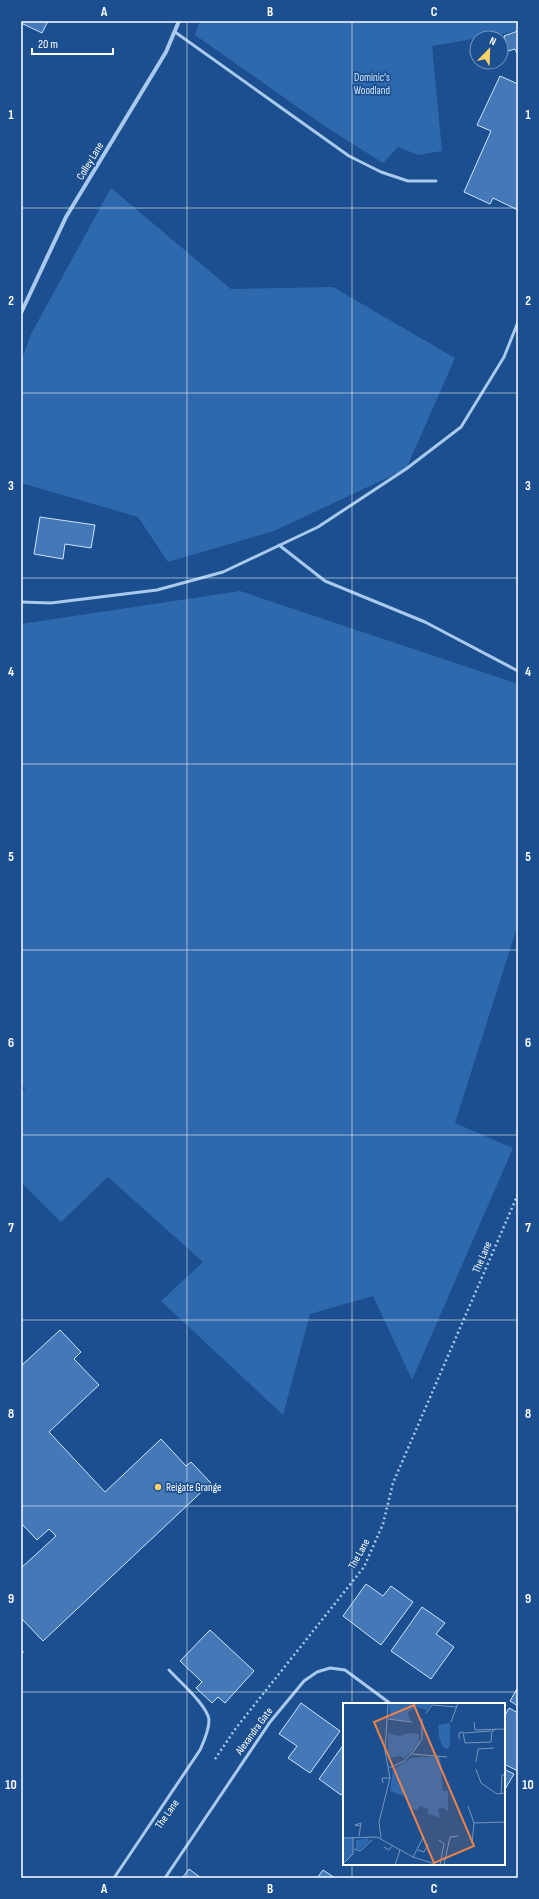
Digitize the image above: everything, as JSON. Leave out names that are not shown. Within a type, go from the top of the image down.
[{"type":"street","name":"Colley Lane","points":[[21,313],[66,217],[166,52],[179,21]]},
{"type":"lane","points":[[174,32],[349,156],[381,172],[408,182],[436,181]]},
{"type":"lane","points":[[21,602],[51,603],[157,590],[223,572],[318,527],[406,469],[461,428],[504,357],[518,322]]},
{"type":"lane","points":[[279,545],[325,581],[425,622],[518,671]]},
{"type":"lane","name":"Alexandra Gate","points":[[165,1878],[270,1722],[304,1680],[317,1672],[330,1668],[345,1670],[390,1703]]},
{"type":"lane","points":[[114,1878],[200,1750],[207,1735],[209,1719],[204,1708],[169,1670]]},
{"type":"path","name":"The Lane","points":[[210,1766],[236,1728],[364,1567],[383,1524],[393,1483],[518,1194]]},
{"type":"green space","name":"Dominic's Woodland","points":[[200,21],[518,21],[518,31],[509,33],[509,30],[469,30],[469,40],[432,46],[442,151],[418,155],[398,147],[383,163],[326,127],[195,35]]},
{"type":"green space","points":[[111,188],[231,289],[333,287],[455,358],[406,469],[274,531],[168,562],[138,517],[21,483],[21,361],[31,334]]},
{"type":"green space","points":[[240,591],[518,684],[518,924],[455,1123],[513,1148],[412,1380],[373,1296],[310,1314],[283,1415],[161,1301],[203,1262],[108,1177],[61,1222],[21,1182],[21,1088],[26,1093],[21,1081],[21,624]]},
{"type":"building","points":[[21,21],[48,21],[42,33],[21,23]]},
{"type":"building","points":[[518,31],[518,55],[515,49],[509,51],[509,34]]},
{"type":"building","points":[[500,76],[518,84],[518,210],[493,198],[490,204],[464,192],[491,131],[477,125]]},
{"type":"building","points":[[40,517],[95,525],[91,548],[65,544],[63,559],[34,554]]},
{"type":"building","name":"Reigate Grange","points":[[60,1330],[81,1352],[74,1359],[99,1385],[49,1432],[105,1492],[161,1439],[186,1466],[191,1462],[211,1483],[43,1641],[21,1618],[21,1568],[56,1536],[49,1529],[37,1540],[21,1523],[21,1366]]},
{"type":"building","points":[[366,1584],[383,1596],[391,1586],[413,1602],[381,1645],[343,1616]]},
{"type":"building","points":[[422,1607],[445,1623],[436,1634],[454,1647],[431,1679],[391,1651]]},
{"type":"building","points":[[210,1630],[254,1671],[225,1703],[218,1697],[212,1703],[196,1688],[202,1682],[180,1661]]},
{"type":"building","points":[[518,1687],[518,1706],[510,1701]]},
{"type":"building","points":[[301,1703],[340,1731],[310,1773],[288,1758],[297,1746],[279,1734]]},
{"type":"building","points":[[509,1708],[518,1713],[518,1771],[505,1764],[505,1715]]},
{"type":"building","points":[[343,1745],[343,1792],[341,1795],[319,1779]]},
{"type":"building","points":[[505,1770],[514,1774],[505,1789]]},
{"type":"building","points":[[189,1869],[201,1878],[182,1878]]},
{"type":"building","points":[[323,1870],[335,1878],[317,1878]]},
{"type":"place","name":"Reigate Grange","points":[[158,1487]]}]
